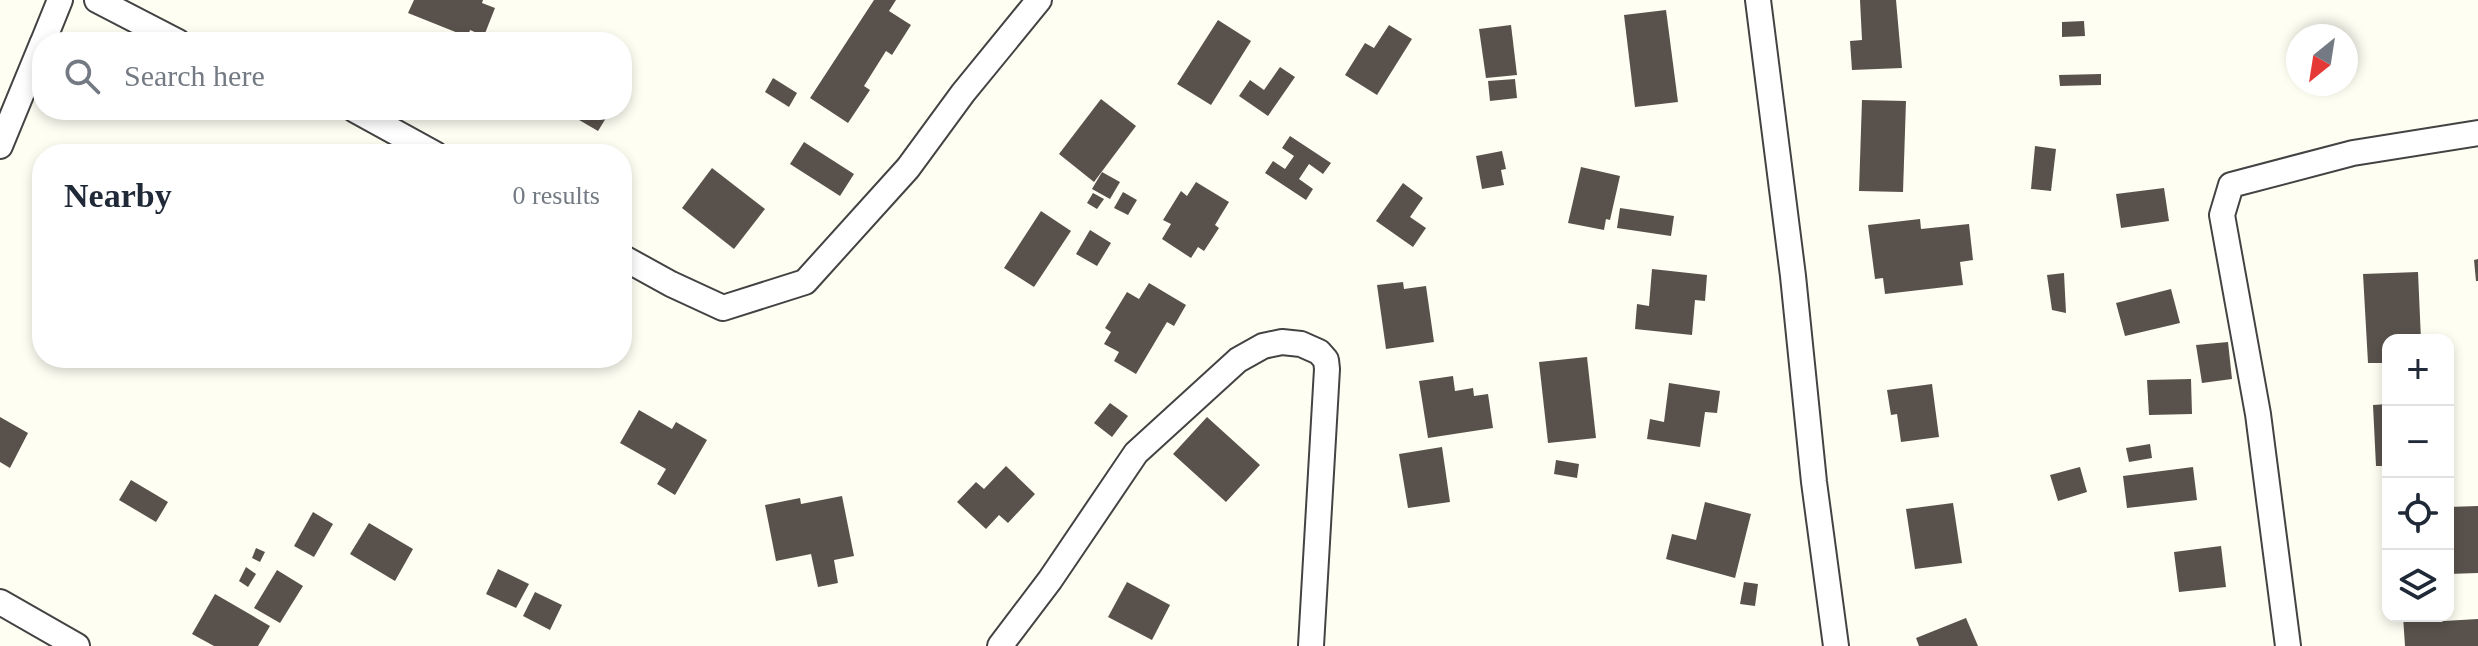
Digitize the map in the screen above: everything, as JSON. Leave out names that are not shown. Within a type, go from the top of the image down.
[{"type":"street","points":[[47,32],[60,0]]},
{"type":"street","points":[[97,0],[159,32]]},
{"type":"street","points":[[632,262],[723,308],[805,282],[908,168],[963,93],[1039,0]]},
{"type":"street","points":[[1758,0],[1836,646]]},
{"type":"street","points":[[0,146],[32,68]]},
{"type":"street","points":[[373,120],[417,144]]},
{"type":"street","points":[[2288,646],[2258,414],[2222,215],[2231,185],[2353,153],[2478,133]]},
{"type":"street","points":[[1000,646],[1050,580],[1136,453],[1238,360],[1263,346],[1282,342],[1301,344],[1319,352],[1326,360],[1327,369],[1311,646]]},
{"type":"street","points":[[0,602],[77,646]]},
{"type":"building","points":[[414,0],[483,0],[482,3],[495,8],[486,32],[456,32],[408,13]]},
{"type":"building","points":[[874,0],[896,0],[889,11],[911,25],[892,55],[886,51],[864,86],[870,90],[848,123],[810,98]]},
{"type":"building","points":[[1860,0],[1896,0],[1902,68],[1852,70],[1850,41],[1862,40]]},
{"type":"building","points":[[1666,10],[1678,102],[1635,107],[1624,15]]},
{"type":"building","points":[[1218,20],[1251,41],[1211,105],[1177,84]]},
{"type":"building","points":[[2084,21],[2085,36],[2062,37],[2062,22]]},
{"type":"building","points":[[1389,25],[1412,39],[1377,95],[1345,75],[1365,43],[1374,48]]},
{"type":"building","points":[[1511,25],[1517,75],[1486,78],[1479,29]]},
{"type":"building","points":[[1280,67],[1295,77],[1268,116],[1239,96],[1250,80],[1264,90]]},
{"type":"building","points":[[2101,74],[2101,85],[2060,86],[2059,75]]},
{"type":"building","points":[[773,78],[797,93],[789,107],[765,92]]},
{"type":"building","points":[[1515,79],[1517,98],[1490,101],[1488,81]]},
{"type":"building","points":[[1101,99],[1136,126],[1094,182],[1059,154]]},
{"type":"building","points":[[1862,100],[1906,101],[1903,192],[1859,191]]},
{"type":"building","points":[[579,120],[605,120],[598,131]]},
{"type":"building","points":[[1290,136],[1331,163],[1323,174],[1309,164],[1299,179],[1313,189],[1306,200],[1265,173],[1273,161],[1285,169],[1294,156],[1282,148]]},
{"type":"building","points":[[804,142],[854,174],[840,196],[790,164]]},
{"type":"building","points":[[2035,146],[2056,149],[2051,191],[2031,189]]},
{"type":"building","points":[[1502,151],[1506,169],[1501,170],[1504,185],[1482,189],[1476,156]]},
{"type":"building","points":[[1581,167],[1620,176],[1610,220],[1606,219],[1604,230],[1568,223]]},
{"type":"building","points":[[712,168],[765,209],[734,249],[682,208]]},
{"type":"building","points":[[1102,172],[1120,182],[1110,199],[1092,189]]},
{"type":"building","points":[[1196,182],[1229,202],[1215,225],[1219,228],[1204,251],[1198,247],[1191,258],[1162,239],[1171,224],[1163,220],[1181,191],[1187,196]]},
{"type":"building","points":[[1403,183],[1423,198],[1410,217],[1426,228],[1413,247],[1376,221]]},
{"type":"building","points":[[2164,188],[2169,221],[2121,228],[2116,194]]},
{"type":"building","points":[[1123,192],[1137,200],[1128,215],[1114,208]]},
{"type":"building","points":[[1093,193],[1104,199],[1097,209],[1087,203]]},
{"type":"building","points":[[1620,208],[1674,216],[1671,236],[1617,228]]},
{"type":"building","points":[[1041,211],[1071,231],[1034,287],[1004,268]]},
{"type":"building","points":[[1920,219],[1921,229],[1969,224],[1973,260],[1960,262],[1963,285],[1885,294],[1883,278],[1875,279],[1868,225]]},
{"type":"building","points":[[1090,230],[1111,243],[1097,266],[1076,254]]},
{"type":"building","points":[[2478,259],[2478,281],[2476,281],[2474,260]]},
{"type":"building","points":[[1652,269],[1707,275],[1705,301],[1695,300],[1692,335],[1635,329],[1637,304],[1649,306]]},
{"type":"building","points":[[2418,272],[2421,334],[2382,334],[2382,363],[2368,363],[2363,274]]},
{"type":"building","points":[[2064,273],[2066,313],[2052,310],[2047,275]]},
{"type":"building","points":[[1403,282],[1404,289],[1426,286],[1434,342],[1386,349],[1377,285]]},
{"type":"building","points":[[1149,283],[1186,305],[1174,326],[1167,322],[1136,374],[1114,361],[1119,352],[1104,344],[1111,332],[1105,328],[1127,292],[1139,299]]},
{"type":"building","points":[[2171,289],[2180,323],[2125,336],[2116,303]]},
{"type":"building","points":[[2228,342],[2232,379],[2202,383],[2196,345]]},
{"type":"building","points":[[1587,357],[1596,438],[1548,443],[1539,362]]},
{"type":"building","points":[[1453,376],[1455,391],[1473,388],[1474,396],[1488,394],[1493,428],[1428,438],[1419,381]]},
{"type":"building","points":[[2191,379],[2192,414],[2149,415],[2147,380]]},
{"type":"building","points":[[1669,383],[1720,391],[1717,413],[1705,412],[1700,447],[1647,439],[1650,419],[1664,422]]},
{"type":"building","points":[[1932,384],[1939,437],[1901,442],[1897,414],[1891,415],[1887,390]]},
{"type":"building","points":[[1110,403],[1128,416],[1112,437],[1094,423]]},
{"type":"building","points":[[2382,404],[2382,466],[2376,466],[2373,405]]},
{"type":"building","points":[[639,410],[672,429],[676,422],[707,440],[675,495],[657,484],[666,469],[620,443]]},
{"type":"building","points":[[0,417],[28,433],[10,468],[0,462]]},
{"type":"building","points":[[1207,417],[1260,465],[1226,502],[1173,454]]},
{"type":"building","points":[[2150,444],[2152,458],[2129,462],[2126,448]]},
{"type":"building","points":[[1442,447],[1450,502],[1408,508],[1399,454]]},
{"type":"building","points":[[1556,460],[1579,464],[1577,478],[1554,474]]},
{"type":"building","points":[[1006,466],[1035,494],[1008,523],[999,515],[986,529],[957,502],[976,482],[984,489]]},
{"type":"building","points":[[2080,467],[2087,492],[2058,501],[2050,475]]},
{"type":"building","points":[[2193,467],[2197,500],[2127,508],[2123,476]]},
{"type":"building","points":[[131,480],[168,502],[156,522],[119,500]]},
{"type":"building","points":[[842,496],[854,556],[834,560],[838,583],[818,587],[811,554],[776,561],[765,505],[800,498],[801,504]]},
{"type":"building","points":[[1705,502],[1751,514],[1735,578],[1666,559],[1672,534],[1696,540]]},
{"type":"building","points":[[1953,503],[1962,563],[1915,569],[1906,509]]},
{"type":"building","points":[[2478,506],[2478,573],[2454,574],[2454,507]]},
{"type":"building","points":[[313,512],[333,524],[314,557],[294,546]]},
{"type":"building","points":[[369,523],[413,549],[395,581],[350,554]]},
{"type":"building","points":[[2221,546],[2226,587],[2179,592],[2174,552]]},
{"type":"building","points":[[256,548],[265,552],[260,562],[252,558]]},
{"type":"building","points":[[246,567],[256,574],[248,587],[239,581]]},
{"type":"building","points":[[498,569],[529,584],[516,608],[486,594]]},
{"type":"building","points":[[277,570],[303,586],[280,623],[254,608]]},
{"type":"building","points":[[1127,582],[1170,605],[1152,640],[1108,617]]},
{"type":"building","points":[[1744,582],[1758,584],[1755,606],[1740,604]]},
{"type":"building","points":[[535,592],[562,605],[550,630],[523,616]]},
{"type":"building","points":[[215,594],[270,626],[258,646],[214,646],[192,634]]},
{"type":"building","points":[[1966,618],[1978,646],[1919,646],[1916,638]]},
{"type":"building","points":[[2478,619],[2478,646],[2405,646],[2403,622]]}]
